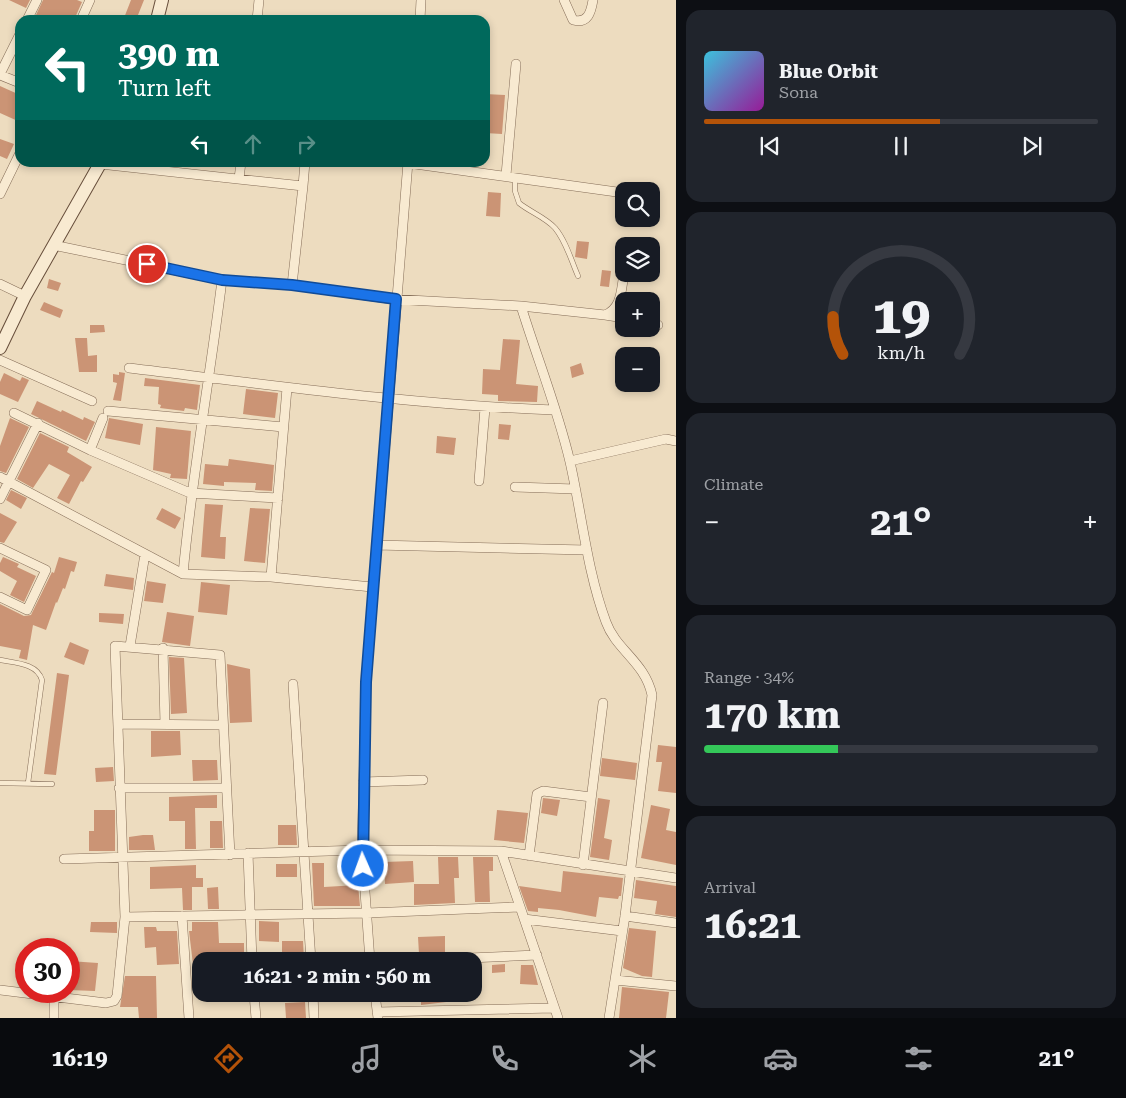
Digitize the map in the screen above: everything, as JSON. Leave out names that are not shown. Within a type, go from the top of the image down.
[{"type":"street","points":[[30,15],[37,0]]},
{"type":"street","points":[[83,15],[90,0]]},
{"type":"street","points":[[158,15],[162,0]]},
{"type":"street","points":[[257,15],[259,0]]},
{"type":"street","points":[[420,15],[421,0]]},
{"type":"street","points":[[564,0],[573,20],[579,21],[585,20],[590,14],[593,0]]},
{"type":"street","points":[[15,44],[0,74],[15,82]]},
{"type":"street","points":[[511,176],[516,64]]},
{"type":"street","points":[[0,194],[15,163]]},
{"type":"street","points":[[0,348],[25,296],[98,167]]},
{"type":"street","points":[[135,167],[304,186]]},
{"type":"street","points":[[239,179],[240,167]]},
{"type":"street","points":[[292,285],[305,167]]},
{"type":"street","points":[[369,952],[362,850],[366,682],[372,587],[408,167]]},
{"type":"street","points":[[440,167],[615,192]]},
{"type":"street","points":[[53,245],[222,280],[292,285],[396,299],[521,306],[615,317]]},
{"type":"street","points":[[183,574],[190,493],[210,377],[222,280]]},
{"type":"street","points":[[605,315],[613,311],[620,301],[623,282]]},
{"type":"street","points":[[0,284],[25,296]]},
{"type":"street","points":[[521,306],[570,461],[587,550],[606,624],[642,669],[649,681],[652,695],[609,1018]]},
{"type":"street","points":[[0,360],[92,401]]},
{"type":"street","points":[[129,368],[388,400],[485,408],[554,410]]},
{"type":"street","points":[[271,577],[286,388]]},
{"type":"street","points":[[479,482],[485,408]]},
{"type":"street","points":[[14,413],[38,423],[90,450],[190,493],[278,498]]},
{"type":"street","points":[[90,450],[106,414],[283,427]]},
{"type":"street","points":[[0,499],[38,423]]},
{"type":"street","points":[[570,461],[666,439],[676,441]]},
{"type":"street","points":[[0,477],[183,574],[271,577],[372,587]]},
{"type":"street","points":[[516,487],[575,489]]},
{"type":"street","points":[[376,545],[587,550]]},
{"type":"street","points":[[0,548],[46,570],[27,610],[0,597]]},
{"type":"street","points":[[130,646],[144,554]]},
{"type":"street","points":[[80,1000],[106,1003],[114,1001],[118,996],[125,917],[115,646],[163,648],[220,655],[230,855]]},
{"type":"street","points":[[163,648],[165,724]]},
{"type":"street","points":[[293,684],[306,852],[311,952]]},
{"type":"street","points":[[583,865],[603,703]]},
{"type":"street","points":[[118,724],[222,725]]},
{"type":"street","points":[[363,782],[423,780]]},
{"type":"street","points":[[119,788],[226,788]]},
{"type":"street","points":[[529,856],[537,794],[543,791],[591,797]]},
{"type":"street","points":[[64,859],[362,850],[501,851],[676,878]]},
{"type":"street","points":[[501,851],[558,1018]]},
{"type":"street","points":[[248,853],[251,952]]},
{"type":"street","points":[[125,917],[367,913],[519,907]]},
{"type":"street","points":[[182,916],[189,1018]]},
{"type":"street","points":[[624,916],[676,923]]},
{"type":"street","points":[[524,919],[622,931]]},
{"type":"street","points":[[482,957],[537,955]]},
{"type":"street","points":[[615,980],[676,986]]},
{"type":"street","points":[[0,990],[15,992]]},
{"type":"street","points":[[255,1002],[256,1018]]},
{"type":"street","points":[[313,1002],[314,1018]]},
{"type":"street","points":[[376,1002],[377,1015],[554,1008]]},
{"type":"street","points":[[54,1003],[54,1018]]},
{"type":"lane","points":[[511,176],[518,204],[555,228],[567,249],[578,276]]},
{"type":"lane","points":[[0,660],[34,668],[40,672],[42,680],[28,784]]},
{"type":"lane","points":[[0,783],[52,784]]},
{"type":"building","points":[[9,0],[30,0],[26,8]]},
{"type":"building","points":[[43,0],[77,0],[82,2],[76,15],[36,15]]},
{"type":"building","points":[[131,0],[144,0],[138,15],[125,15]]},
{"type":"building","points":[[0,86],[15,93],[15,120],[0,113]]},
{"type":"building","points":[[490,94],[505,95],[502,134],[490,133]]},
{"type":"building","points":[[0,139],[14,144],[7,159],[0,156]]},
{"type":"building","points":[[488,192],[501,193],[500,217],[486,216]]},
{"type":"building","points":[[577,241],[589,242],[587,259],[575,257]]},
{"type":"building","points":[[602,270],[611,271],[609,287],[600,286]]},
{"type":"building","points":[[49,279],[61,283],[58,291],[47,288]]},
{"type":"building","points":[[44,302],[63,310],[60,318],[40,310]]},
{"type":"building","points":[[90,325],[104,325],[105,332],[90,333]]},
{"type":"building","points":[[75,338],[87,338],[88,356],[97,355],[97,372],[79,372]]},
{"type":"building","points":[[503,339],[520,340],[516,384],[538,386],[537,402],[498,401],[498,395],[482,394],[483,369],[500,370]]},
{"type":"building","points":[[581,363],[584,374],[572,378],[570,367]]},
{"type":"building","points":[[119,372],[125,373],[121,401],[113,400],[117,383],[113,382],[113,374],[119,375]]},
{"type":"building","points":[[4,373],[20,381],[22,377],[29,380],[18,402],[0,394],[0,382]]},
{"type":"building","points":[[145,378],[200,385],[197,410],[185,408],[184,411],[160,408],[161,405],[158,404],[159,387],[144,386]]},
{"type":"building","points":[[246,389],[278,393],[275,418],[243,414]]},
{"type":"building","points":[[37,401],[83,420],[84,417],[95,422],[86,441],[31,414]]},
{"type":"building","points":[[10,418],[29,427],[6,473],[0,471],[0,446]]},
{"type":"building","points":[[109,418],[143,424],[140,445],[105,438]]},
{"type":"building","points":[[499,424],[511,425],[509,440],[498,439]]},
{"type":"building","points":[[156,427],[191,431],[187,479],[170,478],[171,474],[153,470]]},
{"type":"building","points":[[40,433],[69,447],[67,452],[92,467],[83,482],[81,481],[69,504],[57,498],[70,475],[49,464],[33,488],[17,479]]},
{"type":"building","points":[[437,436],[456,438],[454,455],[436,453]]},
{"type":"building","points":[[229,459],[274,465],[272,491],[255,490],[256,483],[224,482],[224,486],[203,484],[205,464],[228,466]]},
{"type":"building","points":[[11,490],[27,498],[21,509],[6,500]]},
{"type":"building","points":[[205,504],[223,505],[220,537],[226,537],[225,559],[201,557]]},
{"type":"building","points":[[162,508],[181,518],[175,529],[156,519]]},
{"type":"building","points":[[250,508],[270,509],[265,563],[244,561]]},
{"type":"building","points":[[0,513],[17,522],[4,543],[0,542]]},
{"type":"building","points":[[3,557],[19,564],[17,567],[36,576],[24,602],[10,595],[17,581],[0,571],[0,563]]},
{"type":"building","points":[[59,557],[77,562],[74,572],[71,571],[65,589],[63,588],[56,602],[46,630],[33,625],[27,660],[19,658],[21,650],[0,646],[0,604],[24,616],[31,615],[52,572],[54,573]]},
{"type":"building","points":[[106,574],[134,578],[133,590],[104,586]]},
{"type":"building","points":[[147,581],[166,584],[163,603],[144,601]]},
{"type":"building","points":[[201,582],[230,585],[227,615],[198,612]]},
{"type":"building","points":[[167,612],[194,616],[190,646],[162,642]]},
{"type":"building","points":[[99,613],[124,614],[123,624],[99,622]]},
{"type":"building","points":[[70,642],[89,650],[84,665],[64,657]]},
{"type":"building","points":[[169,657],[184,658],[187,713],[171,714]]},
{"type":"building","points":[[227,664],[250,669],[252,722],[230,723]]},
{"type":"building","points":[[57,673],[69,675],[56,775],[44,774]]},
{"type":"building","points":[[151,731],[180,731],[181,755],[151,757]]},
{"type":"building","points":[[658,745],[676,747],[676,793],[658,791],[662,762],[656,762]]},
{"type":"building","points":[[602,758],[637,763],[635,780],[600,776]]},
{"type":"building","points":[[192,760],[217,760],[218,780],[193,781]]},
{"type":"building","points":[[113,767],[114,781],[96,782],[95,768]]},
{"type":"building","points":[[217,795],[217,808],[195,808],[196,849],[185,849],[185,821],[169,821],[169,797]]},
{"type":"building","points":[[543,798],[560,800],[557,816],[541,813]]},
{"type":"building","points":[[598,798],[610,800],[604,838],[612,840],[609,860],[590,857]]},
{"type":"building","points":[[651,805],[670,809],[666,830],[676,832],[676,865],[641,858]]},
{"type":"building","points":[[94,810],[115,810],[115,851],[89,851],[89,831],[94,831]]},
{"type":"building","points":[[497,810],[528,813],[524,843],[494,840]]},
{"type":"building","points":[[210,821],[222,821],[223,848],[210,848]]},
{"type":"building","points":[[278,825],[296,825],[297,845],[278,845]]},
{"type":"building","points":[[153,835],[155,850],[129,850],[129,837]]},
{"type":"building","points":[[438,857],[458,857],[459,878],[454,878],[455,903],[414,905],[414,884],[439,884]]},
{"type":"building","points":[[473,857],[493,857],[493,871],[489,871],[490,902],[475,902]]},
{"type":"building","points":[[413,861],[414,882],[385,884],[384,862]]},
{"type":"building","points":[[312,863],[324,863],[324,887],[358,885],[360,906],[314,906]]},
{"type":"building","points":[[276,864],[297,864],[297,877],[276,877]]},
{"type":"building","points":[[196,865],[196,878],[203,878],[203,887],[192,887],[192,910],[183,910],[182,888],[150,889],[150,867]]},
{"type":"building","points":[[563,871],[623,878],[621,896],[618,899],[599,897],[596,917],[538,908],[538,912],[528,911],[519,886],[561,892]]},
{"type":"building","points":[[636,880],[676,886],[676,917],[655,914],[657,901],[634,898]]},
{"type":"building","points":[[218,887],[219,909],[208,909],[207,888]]},
{"type":"building","points":[[259,921],[279,922],[279,942],[259,941]]},
{"type":"building","points":[[91,922],[117,922],[117,933],[90,932]]},
{"type":"building","points":[[192,922],[218,922],[219,943],[244,943],[244,952],[192,952],[192,956],[189,931],[192,931]]},
{"type":"building","points":[[144,927],[156,927],[157,931],[177,931],[179,964],[157,965],[156,947],[145,948]]},
{"type":"building","points":[[629,928],[656,931],[652,977],[642,976],[623,968]]},
{"type":"building","points":[[445,936],[445,952],[419,952],[418,937]]},
{"type":"building","points":[[282,941],[303,941],[304,952],[282,952]]},
{"type":"building","points":[[80,962],[98,963],[95,991],[80,990]]},
{"type":"building","points":[[505,964],[505,972],[492,973],[492,965]]},
{"type":"building","points":[[521,965],[533,965],[538,985],[520,984]]},
{"type":"building","points":[[125,976],[156,976],[157,1018],[139,1018],[138,1007],[120,1007]]},
{"type":"building","points":[[622,987],[669,992],[666,1018],[619,1018]]},
{"type":"building","points":[[305,1002],[306,1018],[286,1018],[285,1003]]},
{"type":"building","points":[[421,1002],[446,1002],[421,1005]]},
{"type":"route","points":[[147,264],[222,280],[292,285],[396,299],[373,573],[366,682],[363,866]]}]
